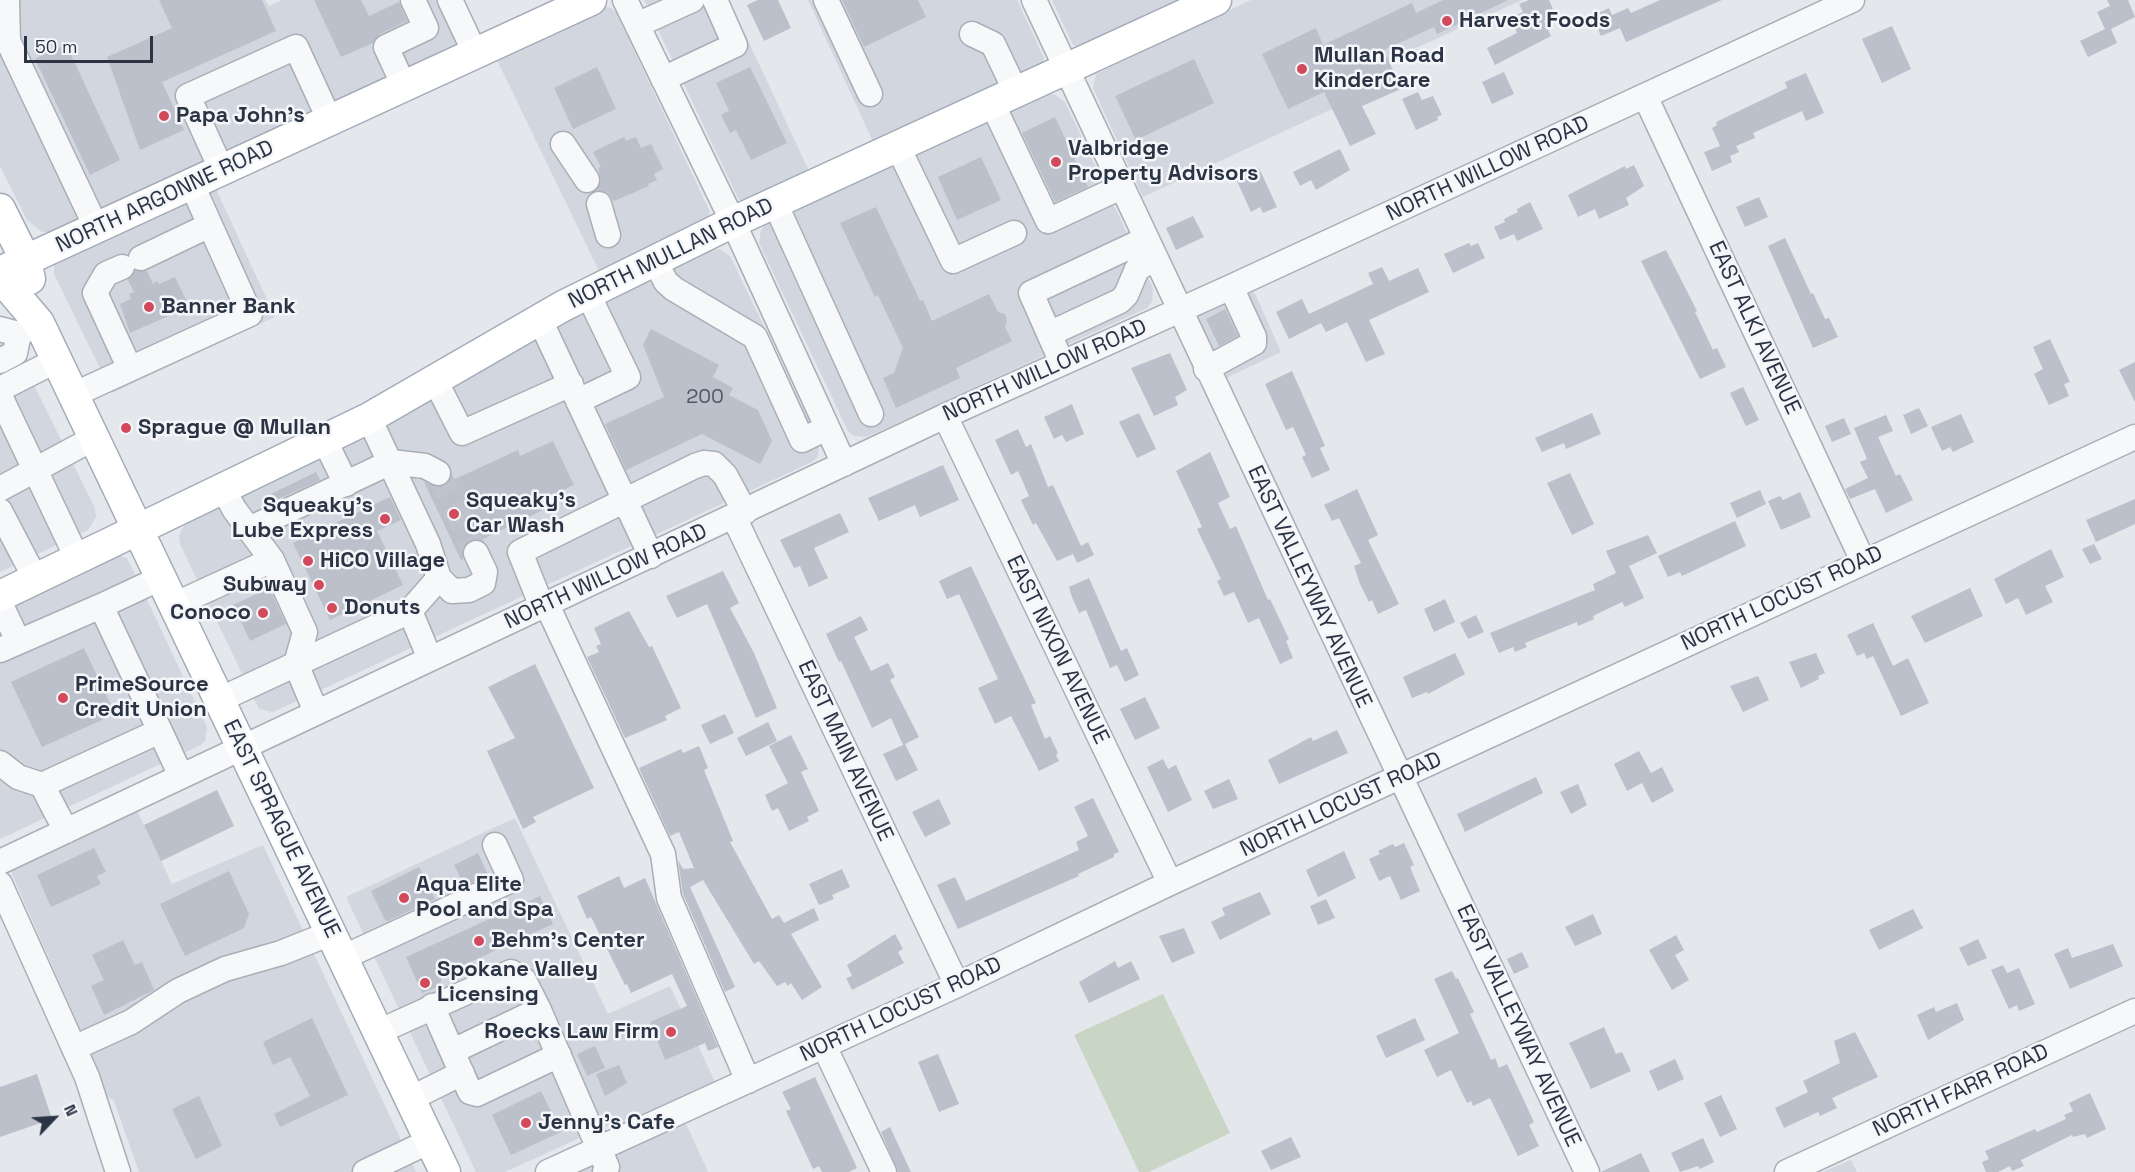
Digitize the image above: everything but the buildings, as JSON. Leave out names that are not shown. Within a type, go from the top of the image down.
[{"type":"main road","name":"NORTH ARGONNE ROAD","points":[[9,270],[591,0]]},
{"type":"main road","name":"NORTH MULLAN ROAD","points":[[0,596],[369,418],[588,294],[733,222],[1216,0]]},
{"type":"main road","name":"EAST SPRAGUE AVENUE","points":[[0,209],[19,329],[57,360],[445,1172]]},
{"type":"street","points":[[404,86],[386,47],[426,28],[413,0]]},
{"type":"street","points":[[450,0],[475,53]]},
{"type":"street","points":[[625,0],[733,222],[844,464]]},
{"type":"street","points":[[638,25],[692,0]]},
{"type":"street","points":[[663,79],[735,45],[715,0]]},
{"type":"street","points":[[826,0],[870,94]]},
{"type":"street","name":"EAST VALLEYWAY AVENUE","points":[[1034,0],[1206,369],[1587,1172]]},
{"type":"street","name":"NORTH WILLOW ROAD","points":[[0,862],[945,416],[1231,287],[1852,0]]},
{"type":"street","points":[[6,2],[8,40],[97,229]]},
{"type":"street","points":[[972,34],[993,44],[1004,98],[1048,221],[1121,187]]},
{"type":"street","points":[[222,171],[188,96],[296,47],[330,121]]},
{"type":"street","name":"EAST ALKI AVENUE","points":[[1645,96],[1863,561]]},
{"type":"street","points":[[563,144],[587,180]]},
{"type":"street","points":[[898,147],[953,261],[1014,232]]},
{"type":"street","points":[[73,395],[250,314],[192,185]]},
{"type":"street","points":[[775,203],[872,414]]},
{"type":"street","points":[[599,204],[608,235]]},
{"type":"street","points":[[130,369],[95,293],[106,274],[210,225]]},
{"type":"street","points":[[1062,363],[1031,293],[1150,249]]},
{"type":"street","points":[[1049,334],[1120,301],[1126,295],[1137,269],[1150,249]]},
{"type":"street","points":[[655,261],[666,282],[674,289],[755,337],[802,440],[827,428]]},
{"type":"street","points":[[1206,369],[1254,343],[1254,337],[1231,287]]},
{"type":"street","points":[[435,380],[462,433],[575,392],[628,377],[588,294]]},
{"type":"street","points":[[540,320],[651,556]]},
{"type":"street","points":[[755,337],[781,326]]},
{"type":"street","points":[[0,361],[15,353],[19,329]]},
{"type":"street","points":[[0,388],[57,360]]},
{"type":"street","points":[[0,396],[77,558]]},
{"type":"street","name":"EAST NIXON AVENUE","points":[[945,416],[1170,883]]},
{"type":"street","points":[[369,418],[429,544],[439,578],[452,591],[470,590],[483,583],[485,572],[476,553]]},
{"type":"street","name":"NORTH LOCUST ROAD","points":[[548,1172],[957,985],[1170,883],[2135,437]]},
{"type":"street","points":[[0,489],[94,438]]},
{"type":"street","points":[[324,439],[346,484]]},
{"type":"street","name":"EAST MAIN AVENUE","points":[[625,501],[704,463],[714,464],[725,475],[739,515],[957,985]]},
{"type":"street","points":[[249,529],[346,484],[426,466],[438,473]]},
{"type":"street","points":[[223,488],[234,509],[272,560],[305,632],[296,664],[316,712]]},
{"type":"street","points":[[625,501],[520,552],[663,854],[669,898],[748,1081]]},
{"type":"street","points":[[0,511],[35,578]]},
{"type":"street","points":[[174,605],[272,560]]},
{"type":"street","points":[[0,603],[9,646],[161,578]]},
{"type":"street","points":[[219,700],[410,611],[439,578]]},
{"type":"street","points":[[101,606],[181,776]]},
{"type":"street","points":[[410,611],[430,659]]},
{"type":"street","points":[[0,763],[18,777],[42,785],[160,732]]},
{"type":"street","points":[[42,785],[66,831]]},
{"type":"street","points":[[74,1048],[131,1022],[178,991],[225,969],[281,953],[337,946],[511,880],[495,846]]},
{"type":"street","points":[[0,884],[87,1077],[118,1172]]},
{"type":"street","points":[[378,1032],[511,972],[524,980],[600,1148],[608,1167],[605,1172]]},
{"type":"street","points":[[432,1006],[470,1092],[477,1094],[559,1056]]},
{"type":"street","points":[[410,1099],[457,1062],[539,1010]]},
{"type":"street","name":"NORTH FARR ROAD","points":[[1787,1172],[2135,1011]]},
{"type":"street","points":[[824,1046],[884,1172]]},
{"type":"street","points":[[365,1172],[430,1141]]},
{"type":"shaded area","points":[[0,0],[265,0],[269,6],[282,0],[460,0],[477,35],[53,232],[42,232],[27,220],[0,166]]},
{"type":"shaded area","points":[[644,0],[729,0],[810,173],[742,202],[738,198]]},
{"type":"shaded area","points":[[808,0],[1017,0],[1044,58],[1043,62],[1040,67],[874,144]]},
{"type":"shaded area","points":[[1052,0],[1183,0],[1077,47],[1073,45]]},
{"type":"shaded area","points":[[1251,0],[1522,0],[1354,76],[1362,95],[1143,197],[1093,88],[1096,74]]},
{"type":"shaded area","points":[[605,7],[616,12],[710,212],[706,221],[599,271],[496,58]]},
{"type":"shaded area","points":[[1054,94],[1065,102],[1153,288],[1152,302],[1147,308],[867,437],[854,436],[848,431],[759,243],[761,230],[766,224],[1047,95]]},
{"type":"shaded area","points":[[216,189],[275,317],[112,393],[54,274],[54,264]]},
{"type":"shaded area","points":[[719,249],[730,256],[819,441],[818,457],[812,462],[273,712],[259,709],[180,544],[179,536],[186,522],[602,301],[712,250]]},
{"type":"shaded area","points":[[1252,287],[1281,352],[1224,379],[1198,324],[1198,315],[1202,310]]},
{"type":"shaded area","points":[[0,317],[95,508],[96,517],[88,530],[0,572]]},
{"type":"shaded area","points":[[115,554],[127,558],[131,566],[207,727],[205,741],[201,745],[0,839],[0,610]]},
{"type":"shaded area","points":[[134,804],[172,884],[263,845],[416,1172],[139,1172],[114,1101],[104,1094],[91,1054],[11,872],[12,863]]},
{"type":"shaded area","points":[[515,818],[608,1014],[670,986],[715,1082],[628,1123],[606,1126],[505,1172],[476,1172],[346,897]]},
{"type":"shaded area","points":[[683,1117],[708,1172],[568,1172]]},
{"type":"shaded area","points":[[1851,1160],[1857,1172],[1823,1172]]},
{"type":"green space","points":[[1163,994],[1230,1133],[1149,1172],[1139,1172],[1074,1035]]},
{"type":"tunnel","points":[[438,473],[476,553]]},
{"type":"place","name":"Harvest Foods","points":[[1447,21]]},
{"type":"place","name":"Mullan Road KinderCare","points":[[1302,69]]},
{"type":"place","name":"Papa John's","points":[[164,116]]},
{"type":"place","name":"Valbridge Property Advisors","points":[[1056,162]]},
{"type":"place","name":"Banner Bank","points":[[149,307]]},
{"type":"place","name":"Sprague @ Mullan","points":[[126,428]]},
{"type":"place","name":"Squeaky's Car Wash","points":[[454,514]]},
{"type":"place","name":"Squeaky's Lube Express","points":[[385,519]]},
{"type":"place","name":"HiCO Village","points":[[308,561]]},
{"type":"place","name":"Subway","points":[[319,585]]},
{"type":"place","name":"Donuts","points":[[332,608]]},
{"type":"place","name":"Conoco","points":[[263,613]]},
{"type":"place","name":"PrimeSource Credit Union","points":[[63,698]]},
{"type":"place","name":"Aqua Elite Pool and Spa","points":[[404,898]]},
{"type":"place","name":"Behm's Center","points":[[479,941]]},
{"type":"place","name":"Spokane Valley Licensing","points":[[425,983]]},
{"type":"place","name":"Roecks Law Firm","points":[[671,1032]]},
{"type":"place","name":"Jenny's Cafe","points":[[526,1123]]}]
